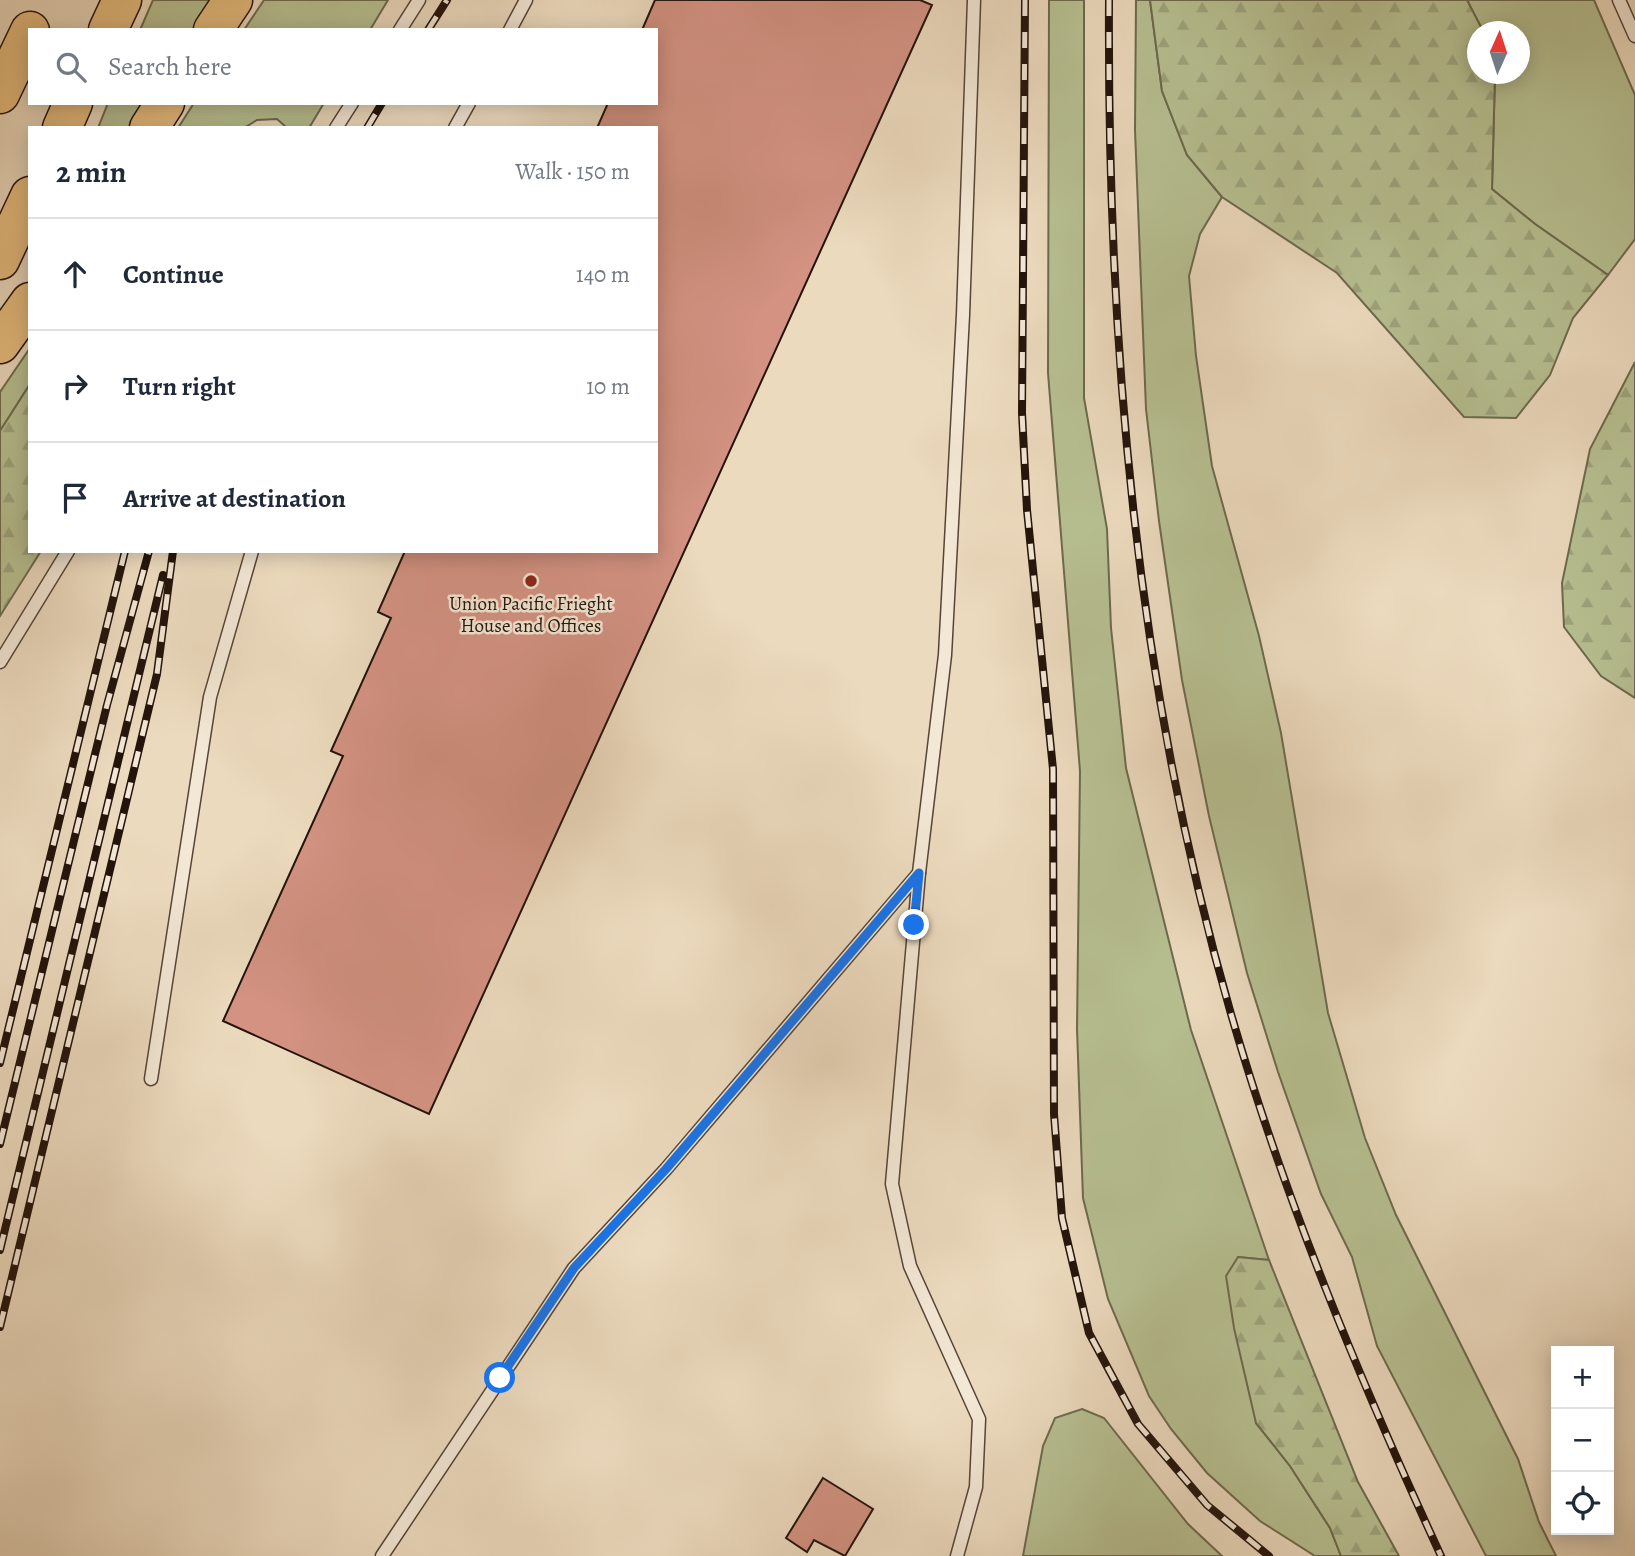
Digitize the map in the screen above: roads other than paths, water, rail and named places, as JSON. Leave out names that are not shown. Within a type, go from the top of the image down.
[{"type":"highway","points":[[31,28],[44,0]]},
{"type":"highway","points":[[109,28],[122,0]]},
{"type":"highway","points":[[214,28],[233,0]]},
{"type":"highway","points":[[0,94],[28,34]]},
{"type":"highway","points":[[63,126],[72,105]]},
{"type":"highway","points":[[150,126],[164,105]]},
{"type":"highway","points":[[0,260],[28,200]]},
{"type":"highway","points":[[0,344],[28,305]]},
{"type":"lane","points":[[401,28],[419,0]]},
{"type":"lane","points":[[511,28],[526,0]]},
{"type":"lane","points":[[957,1556],[976,1487],[979,1419],[910,1266],[892,1184],[919,873],[945,655],[963,314],[974,0]]},
{"type":"lane","points":[[1619,0],[1635,36]]},
{"type":"lane","points":[[336,126],[351,105]]},
{"type":"lane","points":[[456,126],[467,105]]},
{"type":"lane","points":[[0,662],[67,553]]},
{"type":"lane","points":[[150,1079],[210,697],[251,553]]},
{"type":"lane","points":[[382,1556],[574,1268],[666,1169],[919,873]]},
{"type":"railway","points":[[429,28],[447,0]]},
{"type":"railway","points":[[1025,0],[1022,413],[1027,510],[1053,769],[1054,1114],[1062,1218],[1089,1333],[1138,1424],[1207,1505],[1269,1556]]},
{"type":"railway","points":[[1109,0],[1114,257],[1134,512],[1150,639],[1198,890],[1231,1014],[1275,1153],[1353,1356],[1441,1556]]},
{"type":"railway","points":[[368,126],[381,105]]},
{"type":"railway","points":[[0,1063],[125,553]]},
{"type":"railway","points":[[0,1144],[107,705],[148,553]]},
{"type":"railway","points":[[0,1327],[157,674],[173,553]]},
{"type":"railway","points":[[0,1250],[163,575]]},
{"type":"place","name":"Union Pacific Frieght House and Offices","points":[[531,581]]}]
